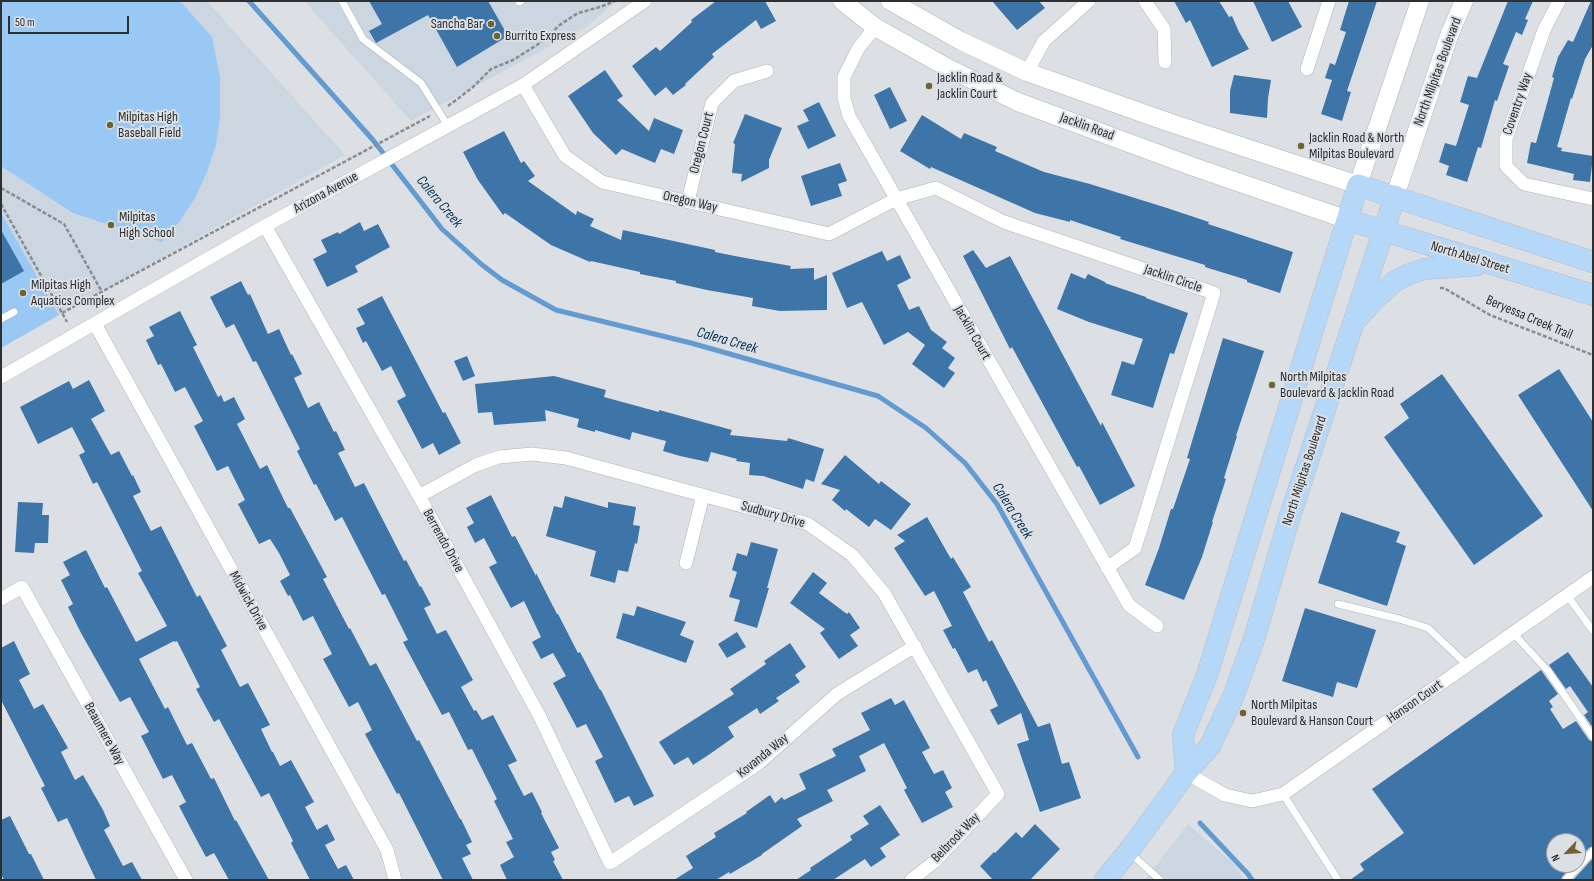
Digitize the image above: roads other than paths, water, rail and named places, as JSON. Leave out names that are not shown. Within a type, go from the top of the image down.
[{"type":"main road","name":"Jacklin Road","points":[[842,1],[876,27],[948,68],[1018,102],[1194,167],[1348,220]]},
{"type":"main road","points":[[890,1],[961,41],[1027,72],[1165,121],[1593,262]]},
{"type":"main road","points":[[1186,773],[1183,735],[1207,675],[1358,185],[1420,1]]},
{"type":"main road","name":"North Milpitas Boulevard","points":[[1105,880],[1186,773],[1210,746],[1233,697],[1255,636],[1289,519],[1394,196],[1450,33],[1464,1]]},
{"type":"main road","name":"North Abel Street","points":[[1348,220],[1593,295]]},
{"type":"main road","points":[[1352,324],[1372,302],[1396,281],[1407,275],[1424,269],[1489,264]]},
{"type":"street","points":[[1027,72],[1044,41],[1090,1]]},
{"type":"street","points":[[1145,1],[1164,29],[1165,62]]},
{"type":"street","points":[[1307,69],[1329,1]]},
{"type":"street","name":"Coventry Way","points":[[1559,1],[1544,30],[1506,139],[1506,166],[1524,184],[1593,200]]},
{"type":"street","name":"Arizona Avenue","points":[[1,377],[265,226],[523,85],[642,2]]},
{"type":"street","name":"Jacklin Court","points":[[876,27],[858,50],[844,77],[844,98],[849,116],[1129,605],[1157,626]]},
{"type":"street","name":"Oregon Court","points":[[688,201],[712,103],[734,81],[767,71]]},
{"type":"street","name":"Oregon Way","points":[[523,85],[565,156],[602,182],[829,234],[896,199]]},
{"type":"street","name":"Jacklin Circle","points":[[896,199],[936,188],[1004,222],[1214,293],[1135,548],[1107,568]]},
{"type":"street","name":"Berrendo Drive","points":[[265,226],[419,496],[539,715],[610,863]]},
{"type":"street","name":"Midwick Drive","points":[[95,324],[387,850],[395,880]]},
{"type":"street","name":"Sudbury Drive","points":[[419,496],[476,465],[499,457],[532,454],[566,458],[808,524],[852,555],[884,593],[998,794]]},
{"type":"street","points":[[686,563],[703,495]]},
{"type":"street","name":"Hanson Court","points":[[1186,773],[1225,795],[1252,801],[1283,794],[1593,577]]},
{"type":"street","name":"Beaumere Way","points":[[1,599],[22,587],[186,880]]},
{"type":"street","name":"Kovanda Way","points":[[610,863],[759,763],[837,694],[915,646]]},
{"type":"street","name":"Belbrook Way","points":[[911,880],[934,862],[998,794]]},
{"type":"lane","points":[[342,1],[363,39],[420,83],[448,126]]},
{"type":"lane","points":[[1,319],[14,312]]},
{"type":"lane","points":[[1567,596],[1593,631]]},
{"type":"lane","points":[[1338,604],[1400,619],[1428,628],[1467,665]]},
{"type":"lane","points":[[1513,633],[1548,671],[1593,737]]},
{"type":"lane","points":[[1283,794],[1338,880]]},
{"type":"lane","points":[[1128,851],[1160,880]]},
{"type":"lane","points":[[1566,880],[1593,851]]},
{"type":"waterway","name":"Calera Creek","points":[[249,1],[373,140],[442,229],[481,264],[502,280],[556,310],[691,343],[878,396],[926,428],[965,463],[997,504],[1138,757]]},
{"type":"waterway","name":"Calera Creek","points":[[1200,823],[1252,880]]},
{"type":"place","name":"Sancha Bar","points":[[491,24]]},
{"type":"place","name":"Burrito Express","points":[[497,36]]},
{"type":"place","name":"Jacklin Road & Jacklin Court","points":[[929,86]]},
{"type":"place","name":"Milpitas High Baseball Field","points":[[110,125]]},
{"type":"place","name":"Jacklin Road & North Milpitas Boulevard","points":[[1301,146]]},
{"type":"place","name":"Milpitas High School","points":[[111,225]]},
{"type":"place","name":"Milpitas High Aquatics Complex","points":[[23,293]]},
{"type":"place","name":"North Milpitas Boulevard & Jacklin Road","points":[[1272,385]]},
{"type":"place","name":"North Milpitas Boulevard & Hanson Court","points":[[1243,713]]}]
